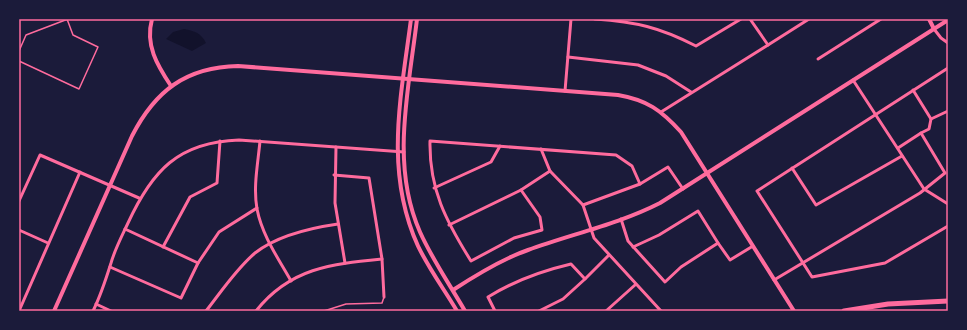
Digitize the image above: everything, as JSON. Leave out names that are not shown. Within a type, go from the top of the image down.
[{"type":"main road","points":[[844,311],[888,304],[948,301]]},
{"type":"street","points":[[152,19],[150,33],[151,48],[156,61],[171,86]]},
{"type":"street","points":[[411,19],[403,79],[397,152],[401,195],[411,230],[427,263],[457,311]]},
{"type":"street","points":[[417,19],[404,152],[408,193],[420,231],[465,311]]},
{"type":"street","points":[[566,91],[571,19]]},
{"type":"street","points":[[595,19],[627,21],[648,26],[665,31],[696,46],[741,19]]},
{"type":"street","points":[[750,19],[768,45]]},
{"type":"street","points":[[662,112],[691,92],[809,19]]},
{"type":"street","points":[[818,60],[881,19]]},
{"type":"street","points":[[929,19],[941,38],[948,43]]},
{"type":"street","points":[[453,290],[503,261],[526,250],[647,210],[707,174],[948,20]]},
{"type":"street","points":[[568,57],[638,64],[666,76],[691,92]]},
{"type":"street","points":[[54,311],[139,122],[155,101],[171,86],[200,72],[228,67],[410,79],[635,98],[662,112],[680,132],[794,311]]},
{"type":"street","points":[[948,68],[757,191],[812,277],[885,263],[948,226]]},
{"type":"street","points":[[853,80],[924,189],[948,204]]},
{"type":"street","points":[[898,148],[929,129],[931,119],[913,90]]},
{"type":"street","points":[[931,119],[948,110]]},
{"type":"street","points":[[774,280],[802,262],[890,212],[945,173],[921,133]]},
{"type":"street","points":[[93,311],[125,229],[139,198],[164,167],[187,151],[220,141],[260,142],[404,152]]},
{"type":"street","points":[[163,246],[190,198],[217,183],[220,141]]},
{"type":"street","points":[[521,190],[540,217],[542,230],[514,238],[471,261],[449,224],[434,188],[429,161],[430,141],[616,155],[632,166],[640,184]]},
{"type":"street","points":[[260,142],[256,186],[257,208],[263,229],[291,281]]},
{"type":"street","points":[[434,188],[491,162],[500,146]]},
{"type":"street","points":[[336,147],[334,175],[335,203],[345,263]]},
{"type":"street","points":[[541,149],[550,171],[583,205],[594,238],[660,311]]},
{"type":"street","points":[[19,201],[40,155],[139,198]]},
{"type":"street","points":[[792,168],[816,205],[902,156]]},
{"type":"street","points":[[583,205],[640,184],[668,167],[683,189]]},
{"type":"street","points":[[449,224],[521,190],[550,171]]},
{"type":"street","points":[[19,311],[80,172]]},
{"type":"street","points":[[334,175],[370,178],[382,259],[384,297]]},
{"type":"street","points":[[110,267],[181,298],[198,263],[219,232],[257,208]]},
{"type":"street","points":[[633,247],[659,235],[698,211],[730,260],[753,246]]},
{"type":"street","points":[[621,219],[628,241],[665,282],[681,267],[718,243]]},
{"type":"street","points":[[206,311],[242,267],[256,253],[270,243],[302,231],[338,224]]},
{"type":"street","points":[[125,229],[198,263]]},
{"type":"street","points":[[19,230],[48,243]]},
{"type":"street","points":[[539,311],[563,299],[609,255]]},
{"type":"street","points":[[256,311],[266,298],[280,286],[320,267],[382,259]]},
{"type":"street","points":[[496,311],[488,297],[536,273],[571,264],[585,279]]},
{"type":"street","points":[[606,311],[636,285]]},
{"type":"street","points":[[96,304],[111,311]]},
{"type":"lane","points":[[19,51],[26,35],[68,19],[73,35],[98,47],[80,88],[19,61]]},
{"type":"lane","points":[[324,311],[346,304],[382,303],[384,297]]},
{"type":"shaded area","points":[[184,29],[197,33],[206,43],[192,51],[166,39],[173,32]]}]
